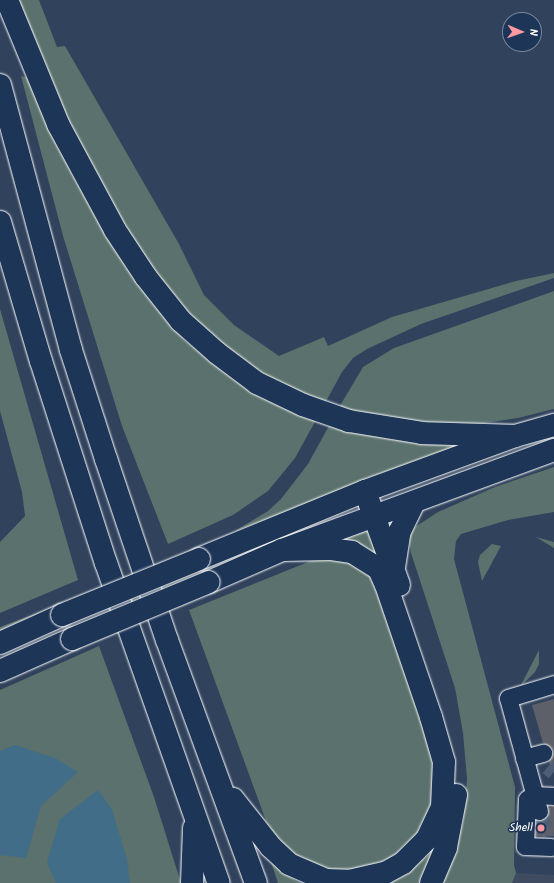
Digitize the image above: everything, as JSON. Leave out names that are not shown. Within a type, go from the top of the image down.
[{"type":"main road","points":[[6,0],[58,124],[115,230],[146,277],[181,322],[217,353],[257,383],[303,405],[349,421],[422,433],[515,436]]},
{"type":"main road","points":[[0,85],[71,350],[167,640],[221,783],[256,883]]},
{"type":"main road","points":[[0,222],[87,504],[218,883]]},
{"type":"main road","points":[[0,643],[62,615],[199,558],[365,492],[515,436],[554,425]]},
{"type":"main road","points":[[0,671],[282,550],[554,450]]},
{"type":"main road","points":[[365,492],[442,707],[456,771],[453,822],[446,847],[431,883]]},
{"type":"main road","points":[[394,570],[400,531],[414,502]]},
{"type":"main road","points":[[221,783],[257,831],[289,864],[326,880],[368,879],[386,873],[403,863],[427,839],[442,806],[444,762],[431,717],[386,585],[379,569],[352,552],[326,548],[282,550]]},
{"type":"main road","points":[[192,883],[195,816]]},
{"type":"street","points":[[536,803],[537,758],[508,698],[554,684]]},
{"type":"street","points":[[550,843],[525,846],[527,799],[536,803],[554,796]]},
{"type":"shaded area","points":[[15,745],[55,758],[78,772],[41,806],[26,858],[0,855],[0,751]]},
{"type":"shaded area","points":[[98,790],[112,810],[127,859],[130,883],[56,883],[47,862],[60,819]]},
{"type":"shaded area","points":[[516,873],[554,875],[554,883],[512,883]]},
{"type":"green space","points":[[16,0],[39,0],[57,47],[65,46],[179,244],[204,295],[234,325],[279,356],[324,337],[328,346],[392,317],[516,281],[554,273],[554,278],[421,324],[367,349],[353,358],[342,372],[324,405],[259,373],[197,327],[147,266],[70,128]]},
{"type":"green space","points":[[21,76],[29,78],[72,175],[110,241],[152,302],[185,341],[233,379],[316,420],[295,458],[268,491],[233,515],[168,544],[122,426],[63,236]]},
{"type":"green space","points":[[554,291],[554,409],[518,418],[479,424],[424,425],[338,409],[363,367],[394,348]]},
{"type":"green space","points":[[0,309],[78,580],[0,613],[0,542],[25,516],[22,492],[0,411]]},
{"type":"green space","points":[[330,424],[389,439],[432,442],[483,440],[235,531],[268,511],[281,499],[308,464]]},
{"type":"green space","points":[[554,467],[554,512],[508,520],[461,534],[456,541],[454,559],[515,787],[514,865],[516,873],[512,883],[443,883],[463,823],[467,779],[463,733],[455,688],[411,553],[409,538],[415,527],[438,512],[495,487]]},
{"type":"green space","points":[[367,530],[371,533],[382,560],[339,540]]},
{"type":"green space","points":[[536,537],[554,542],[554,548]]},
{"type":"green space","points":[[492,544],[501,546],[482,581],[478,562],[480,555]]},
{"type":"green space","points":[[323,556],[343,557],[368,572],[376,583],[435,757],[436,790],[425,828],[393,859],[368,871],[323,871],[281,847],[266,821],[189,610]]},
{"type":"green space","points":[[56,606],[0,634],[0,627]]},
{"type":"green space","points":[[99,646],[154,797],[181,883],[0,883],[0,690]]},
{"type":"green space","points":[[539,650],[539,664],[535,672],[520,687]]},
{"type":"green space","points":[[432,852],[420,883],[388,883],[407,874]]},
{"type":"green space","points":[[271,862],[296,881],[302,883],[278,883]]},
{"type":"building","points":[[554,699],[554,769],[551,769],[549,761],[553,750],[543,743],[532,705]]},
{"type":"building","points":[[554,806],[554,836],[535,836],[536,821],[546,818],[549,808]]},
{"type":"tunnel","points":[[548,766],[554,771]]},
{"type":"tunnel","points":[[539,811],[547,836]]},
{"type":"place","name":"Shell","points":[[541,828]]}]
